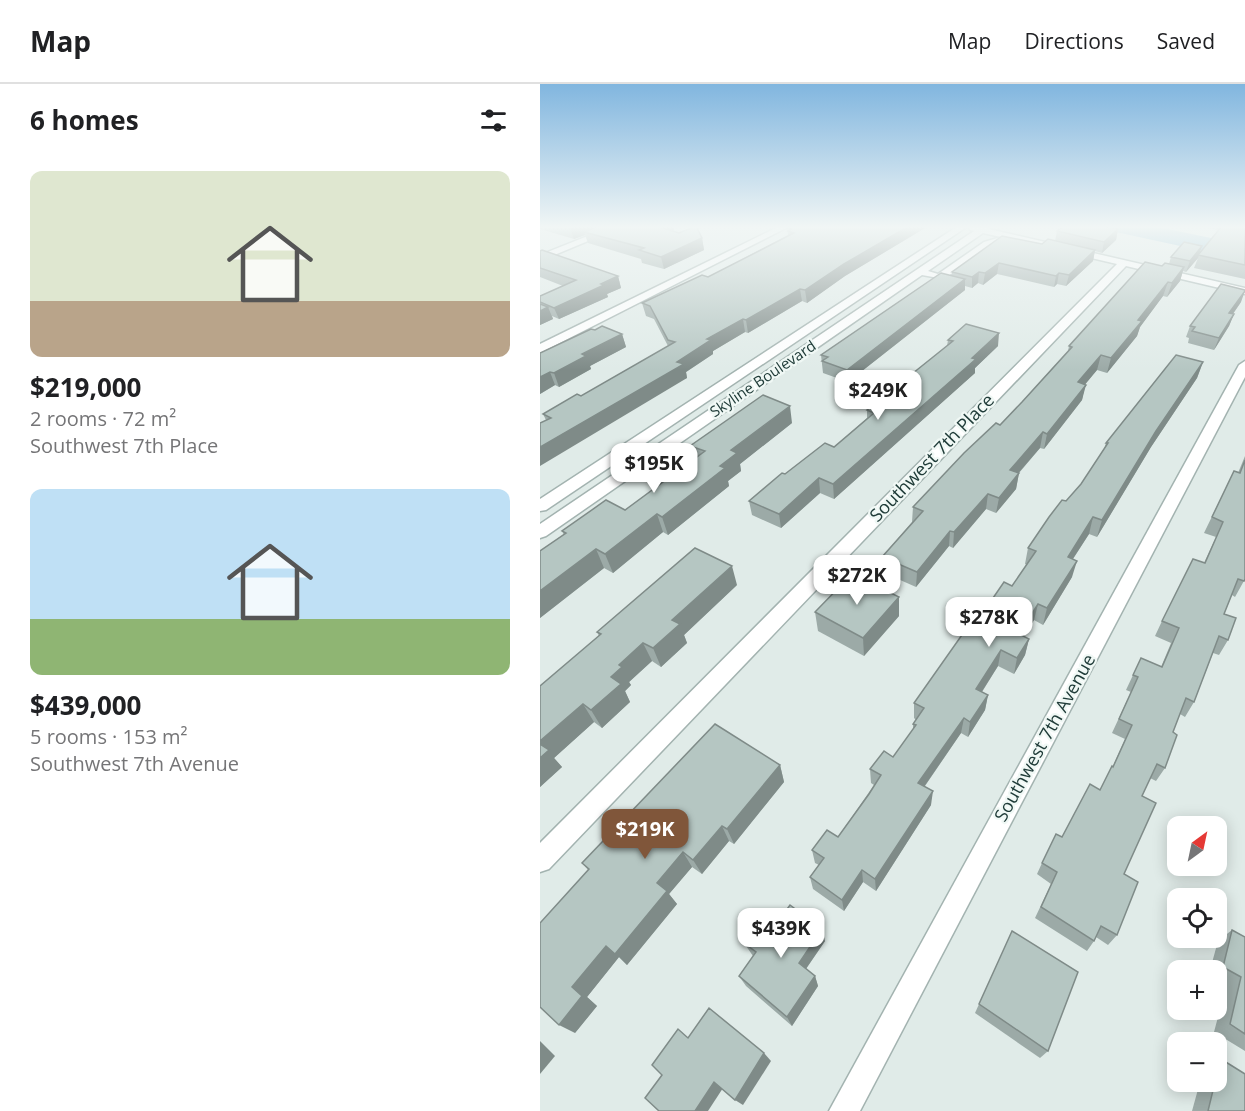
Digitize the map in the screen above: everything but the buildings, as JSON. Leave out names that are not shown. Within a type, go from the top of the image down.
[{"type":"street","points":[[540,349],[690,274]]},
{"type":"street","name":"Skyline Boulevard","points":[[540,506],[891,274]]},
{"type":"street","name":"Skyline Boulevard","points":[[540,532],[916,274]]},
{"type":"street","points":[[927,274],[940,277],[944,274]]},
{"type":"street","name":"Southwest 7th Place","points":[[540,860],[1113,274]]},
{"type":"street","points":[[1171,274],[1245,291]]},
{"type":"street","name":"Southwest 7th Avenue","points":[[844,1111],[1245,365]]}]
